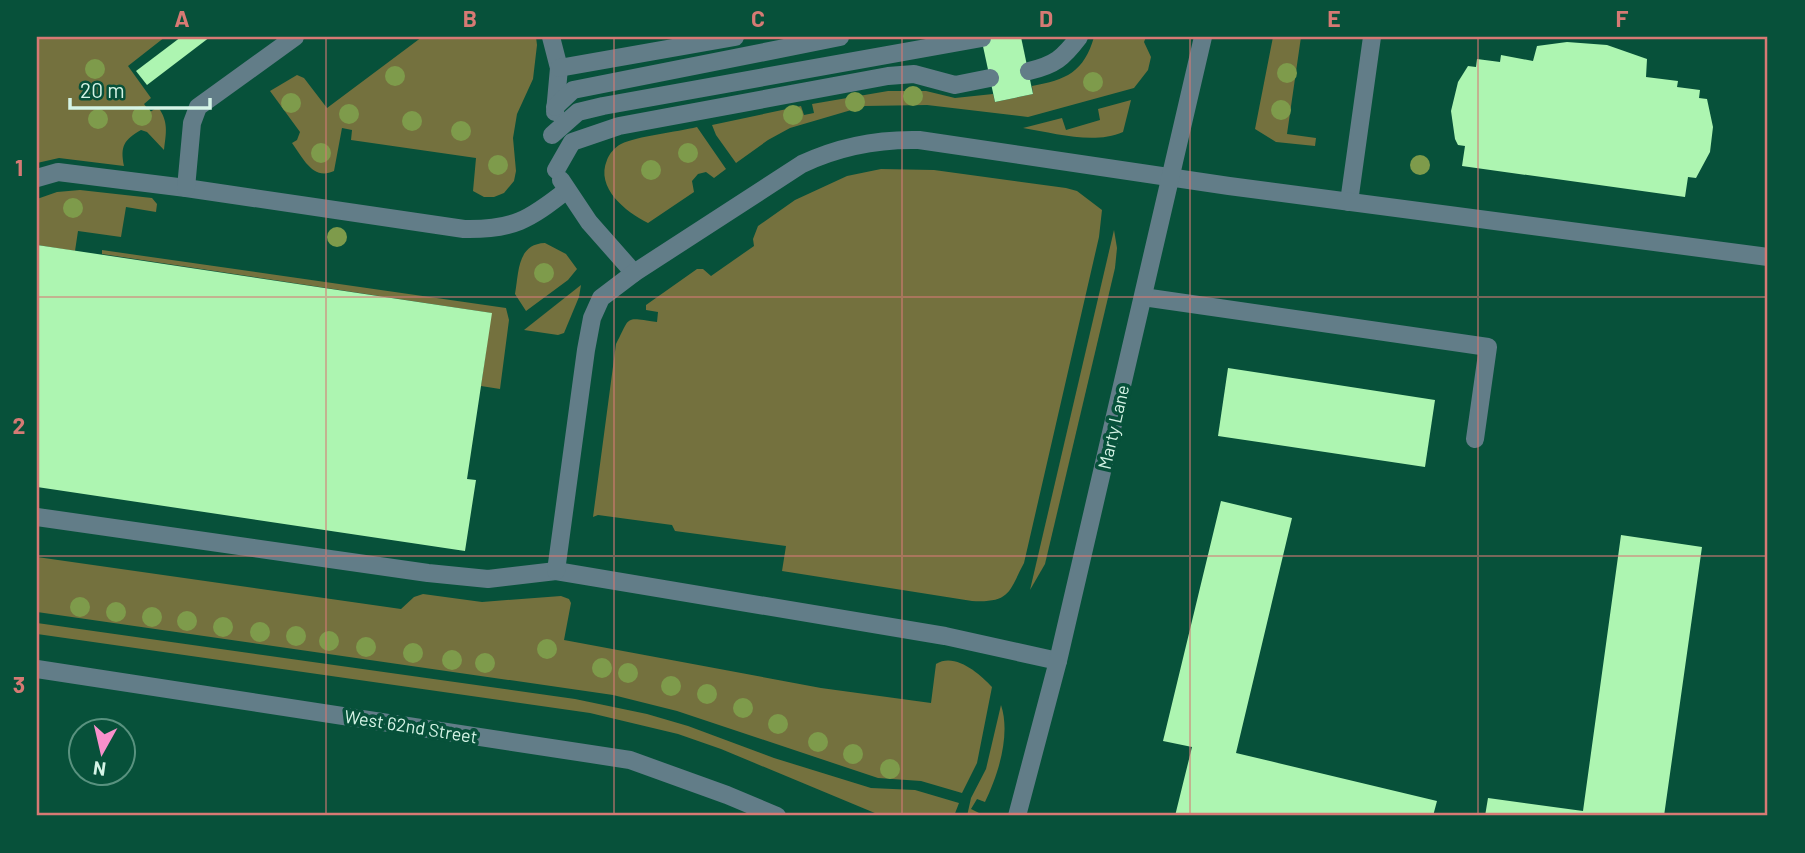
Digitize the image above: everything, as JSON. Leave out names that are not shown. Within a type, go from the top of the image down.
[{"type":"street","points":[[186,188],[192,123],[198,107],[295,37]]},
{"type":"street","points":[[551,37],[559,68],[552,135],[555,170],[589,222],[634,273]]},
{"type":"street","points":[[559,68],[734,37]]},
{"type":"street","points":[[555,107],[573,90],[840,37]]},
{"type":"street","points":[[552,135],[578,112],[603,106],[982,37]]},
{"type":"street","points":[[1029,71],[1048,67],[1066,55],[1079,37]]},
{"type":"street","name":"Marty Lane","points":[[1017,816],[1058,661],[1203,37]]},
{"type":"street","points":[[1349,202],[1372,37]]},
{"type":"street","points":[[555,170],[572,142],[620,126],[888,76],[914,75],[955,85],[990,78]]},
{"type":"street","points":[[556,571],[586,350],[592,318],[601,298],[634,273],[802,164],[827,152],[860,143],[892,139],[919,140],[1171,178],[1768,257]]},
{"type":"street","points":[[37,178],[58,172],[464,229],[492,229],[512,225],[544,208],[567,190]]},
{"type":"street","points":[[1143,297],[1488,347],[1475,439]]},
{"type":"street","points":[[37,517],[428,573],[488,579],[556,571],[945,636],[1058,661]]},
{"type":"street","name":"West 62nd Street","points":[[37,669],[630,760],[776,816]]},
{"type":"shaded area","points":[[37,37],[165,37],[128,66],[151,98],[144,104],[150,112],[158,107],[164,118],[164,150],[147,132],[141,130],[131,137],[123,148],[124,166],[59,158],[37,163]]},
{"type":"shaded area","points":[[422,37],[536,37],[533,79],[517,114],[513,138],[516,171],[514,181],[504,193],[484,197],[473,191],[476,158],[351,140],[352,130],[342,128],[334,171],[320,173],[309,166],[292,143],[297,140],[300,132],[270,91],[297,75],[304,78],[327,108]]},
{"type":"shaded area","points":[[1094,37],[1146,37],[1144,42],[1151,57],[1148,70],[1134,88],[1028,117],[927,105],[865,106],[790,128],[736,163],[712,125],[801,106],[804,115],[814,113],[812,104],[888,91],[926,91],[955,98],[993,94],[995,102],[1033,94],[1032,86],[1055,81],[1079,66],[1085,59]]},
{"type":"shaded area","points":[[1273,37],[1301,37],[1287,134],[1316,138],[1315,146],[1276,142],[1255,129]]},
{"type":"shaded area","points":[[1131,100],[1123,132],[1111,136],[1074,137],[1023,128],[1062,118],[1066,130],[1100,120],[1098,109]]},
{"type":"shaded area","points":[[697,127],[726,169],[714,178],[706,172],[698,174],[692,181],[694,192],[648,223],[622,206],[605,180],[604,170],[612,151],[621,144],[637,139]]},
{"type":"shaded area","points":[[881,169],[934,170],[1066,188],[1077,191],[1102,210],[1099,237],[1024,563],[1007,593],[994,600],[972,601],[782,571],[786,546],[675,531],[672,525],[598,515],[593,517],[616,344],[627,323],[633,319],[657,322],[658,312],[646,310],[646,305],[697,269],[703,269],[711,276],[754,246],[753,239],[758,226],[795,200],[847,176]]},
{"type":"shaded area","points":[[80,190],[152,198],[157,204],[156,212],[126,207],[121,237],[78,231],[75,251],[37,245],[37,199],[57,192]]},
{"type":"shaded area","points":[[1114,230],[1117,248],[1115,268],[1045,564],[1030,590]]},
{"type":"shaded area","points":[[545,243],[566,254],[577,269],[568,280],[526,311],[515,294],[519,268],[529,248]]},
{"type":"shaded area","points":[[102,250],[506,308],[509,320],[500,389],[481,386],[491,313],[102,254]]},
{"type":"shaded area","points":[[581,285],[579,297],[564,333],[558,335],[524,330]]},
{"type":"shaded area","points":[[37,557],[401,609],[414,597],[423,594],[482,602],[561,596],[569,599],[571,603],[564,640],[821,688],[931,703],[936,664],[943,661],[967,666],[992,687],[977,763],[962,793],[921,781],[878,778],[677,711],[613,695],[37,612]]},
{"type":"shaded area","points":[[37,623],[575,699],[647,714],[688,726],[774,758],[871,788],[915,790],[959,803],[954,816],[882,816],[721,749],[678,734],[590,713],[37,634]]},
{"type":"shaded area","points":[[1001,705],[1005,729],[1002,755],[985,802],[977,799],[971,809],[979,813],[977,816],[967,816],[971,798],[986,769]]},
{"type":"building","points":[[181,37],[210,37],[147,85],[136,71]]},
{"type":"building","points":[[981,37],[1021,37],[1033,94],[995,102]]},
{"type":"building","points":[[1567,42],[1607,45],[1647,59],[1646,77],[1678,81],[1677,87],[1700,90],[1699,98],[1707,99],[1713,127],[1710,152],[1696,178],[1688,177],[1685,197],[1462,166],[1465,146],[1458,145],[1455,139],[1451,111],[1458,82],[1468,66],[1476,67],[1477,59],[1500,62],[1501,55],[1533,61],[1537,46]]},
{"type":"building","points":[[37,245],[492,313],[467,479],[476,480],[465,551],[37,487]]},
{"type":"building","points":[[1228,368],[1435,400],[1425,467],[1218,436]]},
{"type":"building","points":[[1221,501],[1292,518],[1236,753],[1437,801],[1433,816],[1175,816],[1192,747],[1163,741]]},
{"type":"building","points":[[1621,535],[1702,547],[1664,816],[1485,816],[1488,798],[1583,811]]}]
